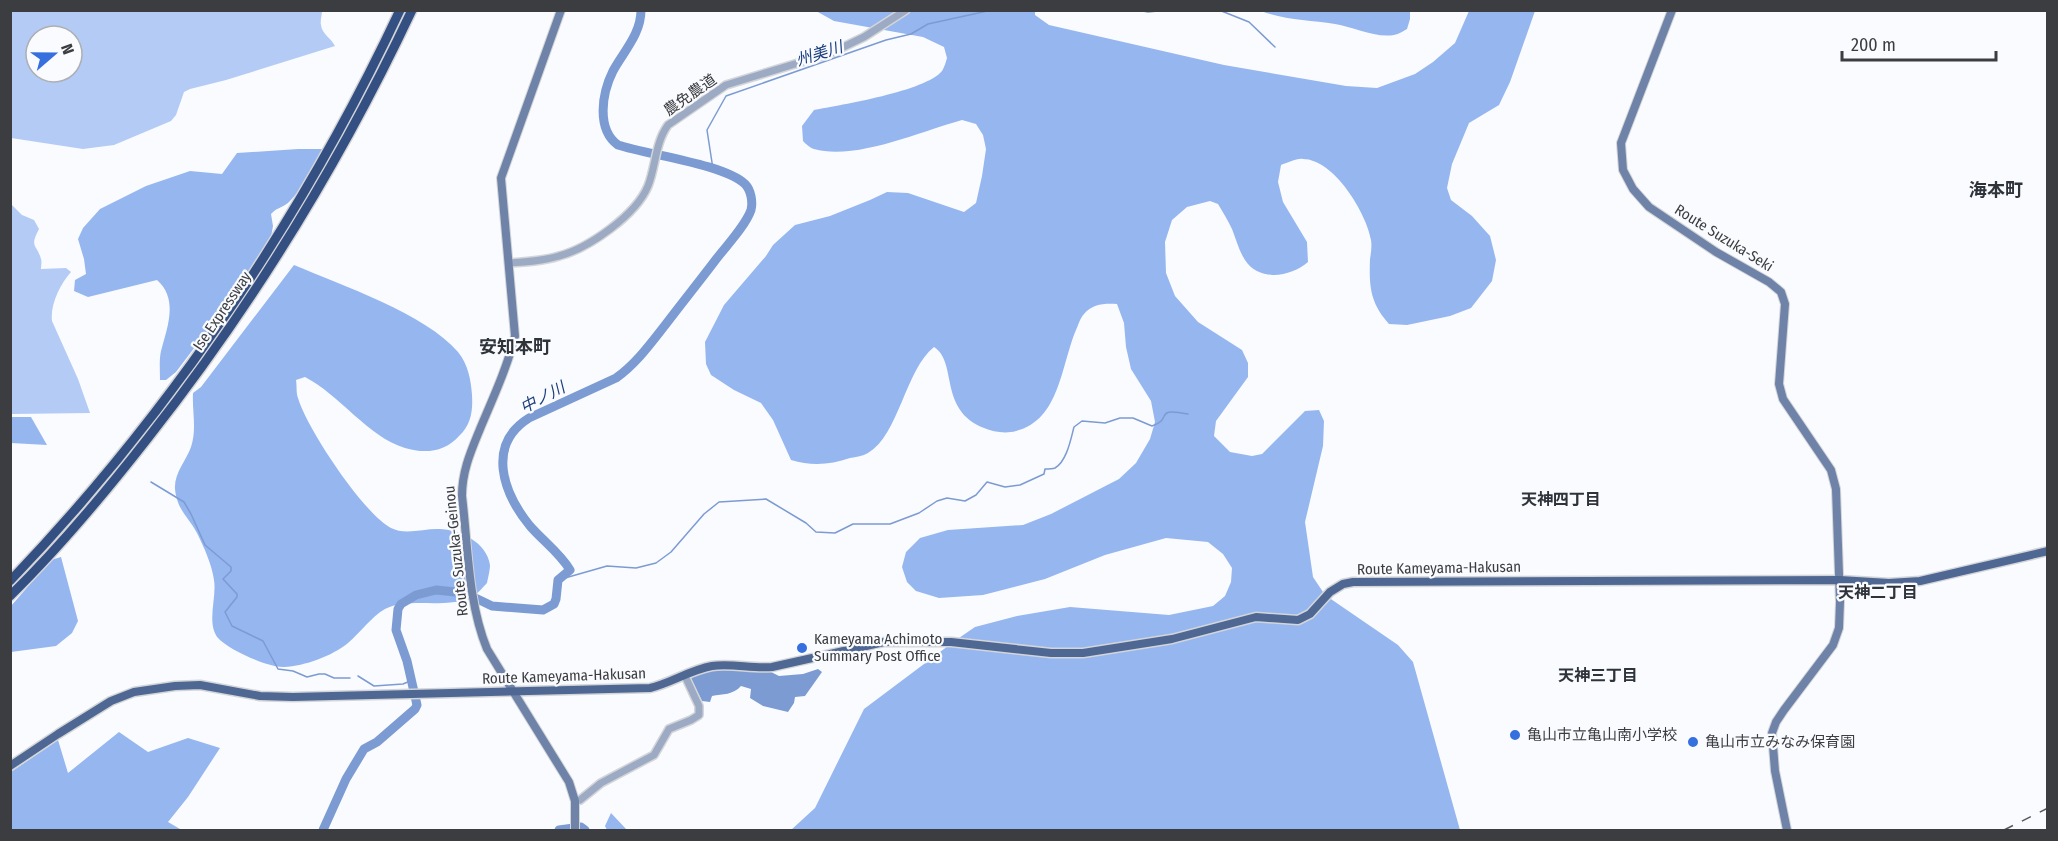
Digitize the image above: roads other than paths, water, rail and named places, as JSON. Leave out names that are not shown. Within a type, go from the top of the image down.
[{"type":"highway","name":"Ise Expressway","points":[[10,581],[68,518],[126,448],[224,318],[319,168],[400,10]]},
{"type":"highway","name":"Ise Expressway","points":[[10,596],[104,493],[187,388],[239,315],[305,212],[345,144],[412,10]]},
{"type":"main road","name":"Route Suzuka-Geinou","points":[[561,10],[501,178],[515,336],[510,356],[468,460],[462,479],[462,496],[475,610],[480,633],[487,649],[569,782],[575,801],[574,831]]},
{"type":"main road","name":"Route Suzuka-Seki","points":[[1672,10],[1621,143],[1623,170],[1633,189],[1648,207],[1716,252],[1770,282],[1780,292],[1785,304],[1779,384],[1783,399],[1831,470],[1836,489],[1840,580],[1839,628],[1835,640],[1776,722],[1772,733],[1775,771],[1787,831]]},
{"type":"main road","name":"Route Kameyama-Hakusan","points":[[10,766],[111,701],[142,690],[187,685],[277,697],[650,688],[685,676],[695,670],[714,666],[758,668],[792,663],[884,642],[951,642],[1051,653],[1083,653],[1172,639],[1256,617],[1298,620],[1310,614],[1330,592],[1343,584],[1353,582],[1840,580],[1889,583],[1920,581],[2048,550]]},
{"type":"street","name":"農免農道","points":[[509,263],[546,260],[569,253],[620,222],[639,204],[648,184],[658,147],[668,125],[726,85],[839,50],[906,10]]},
{"type":"street","points":[[575,801],[580,800],[601,783],[654,755],[669,729],[699,715],[699,706],[685,676]]},
{"type":"waterway","name":"中ノ川","points":[[323,830],[346,779],[364,749],[377,742],[417,705],[407,661],[396,630],[398,609],[401,604],[416,595],[436,590],[465,593],[492,606],[543,610],[554,604],[558,580],[570,570],[530,526],[512,499],[503,470],[503,455],[507,442],[516,429],[529,418],[616,378],[630,366],[649,346],[734,237],[751,210],[752,200],[749,189],[735,177],[704,166],[618,145],[606,130],[603,110],[606,90],[613,71],[635,35],[641,10]]},
{"type":"waterway","name":"州美川","points":[[713,169],[707,130],[726,96],[886,40],[911,34],[928,24],[992,10]]},
{"type":"waterway","name":"州美川","points":[[1138,10],[1148,12],[1168,10]]},
{"type":"waterway","points":[[1219,10],[1249,22],[1275,47]]},
{"type":"waterway","points":[[558,580],[607,566],[636,568],[656,563],[671,552],[704,514],[719,502],[766,499],[806,523],[816,532],[835,533],[853,524],[890,524],[919,513],[937,501],[947,498],[965,501],[976,495],[987,482],[1005,487],[1020,485],[1044,474],[1045,469],[1055,468],[1063,460],[1074,427],[1082,421],[1105,423],[1120,418],[1133,418],[1152,426],[1162,420],[1167,413],[1188,414]]},
{"type":"waterway","points":[[151,482],[184,502],[205,545],[231,567],[231,571],[223,579],[237,594],[225,612],[232,626],[263,641],[278,669],[293,671],[307,677],[325,674],[334,678],[350,678]]},
{"type":"waterway","points":[[358,676],[374,686],[403,684],[410,681]]},
{"type":"waterway","name":"中ノ川","points":[[559,830],[581,827],[585,830]]},
{"type":"railway","points":[[2004,830],[2048,808]]},
{"type":"place","name":"Kameyama Achimoto Summary Post Office","points":[[802,648]]},
{"type":"place","name":"亀山市立亀山南小学校","points":[[1515,735]]},
{"type":"place","name":"亀山市立みなみ保育園","points":[[1693,742]]},
{"type":"district","name":"海本町","points":[[1996,190]]},
{"type":"district","name":"安知本町","points":[[515,347]]},
{"type":"district","name":"天神四丁目","points":[[1561,499]]},
{"type":"district","name":"天神二丁目","points":[[1878,592]]},
{"type":"district","name":"天神三丁目","points":[[1598,675]]}]
